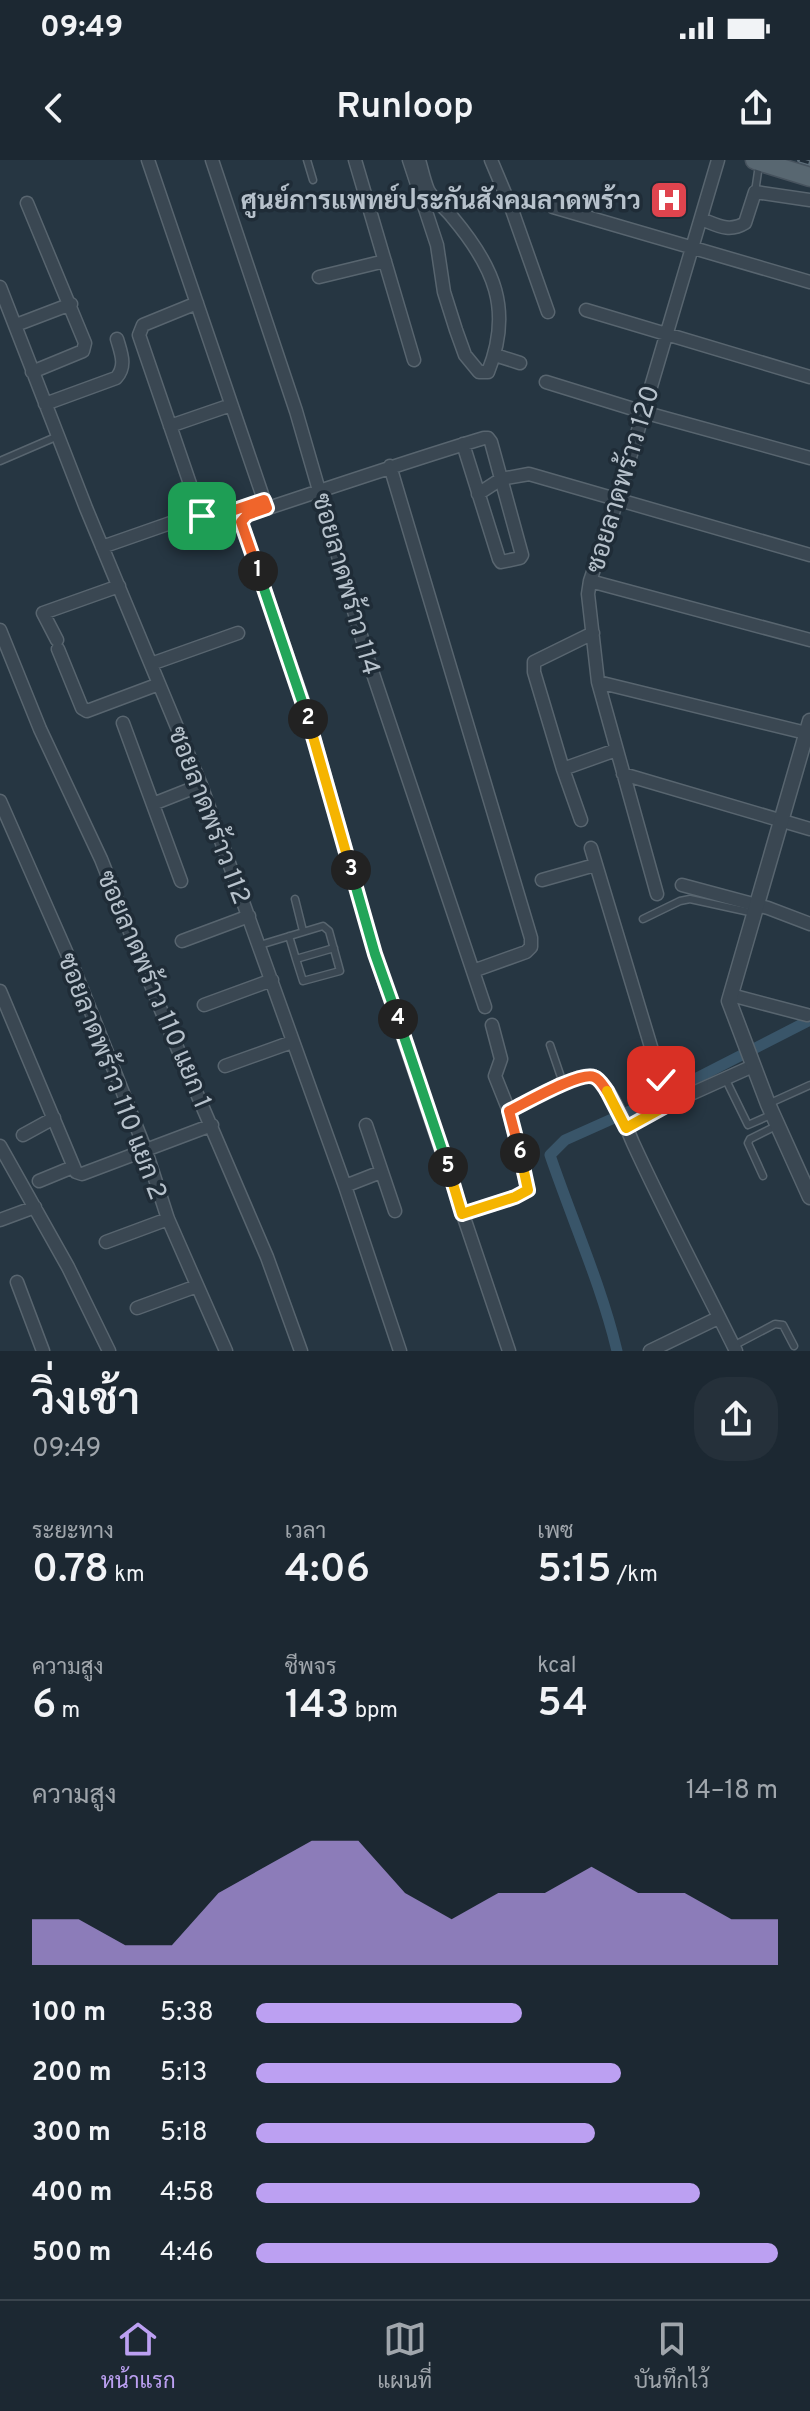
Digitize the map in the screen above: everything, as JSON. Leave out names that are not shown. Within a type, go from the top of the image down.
[{"type":"main road","points":[[757,161],[810,177]]},
{"type":"street","points":[[148,160],[265,504]]},
{"type":"street","name":"ซอยลาดพร้าว 114","points":[[212,160],[296,411],[367,656],[485,1007]]},
{"type":"street","points":[[355,160],[414,360]]},
{"type":"street","points":[[409,160],[437,245],[444,292],[465,355],[479,372],[488,372],[495,355],[501,317],[490,273],[454,218],[429,192],[419,160]]},
{"type":"street","points":[[491,160],[548,312]]},
{"type":"street","name":"ซอยลาดพร้าว 120","points":[[657,894],[598,682],[588,594],[718,160]]},
{"type":"street","points":[[701,219],[723,228],[737,228],[745,223],[755,192],[810,200]]},
{"type":"street","points":[[27,203],[71,304],[85,347],[83,351],[32,372]]},
{"type":"street","points":[[553,207],[810,282]]},
{"type":"street","points":[[319,277],[385,261]]},
{"type":"street","name":"ซอยลาดพร้าว 112","points":[[1,293],[201,785],[345,1186],[400,1351]]},
{"type":"street","points":[[197,303],[143,325],[139,332],[202,516],[211,518],[320,490],[390,466],[463,444],[488,438],[522,555],[520,558],[500,560],[463,444]]},
{"type":"street","points":[[16,325],[71,304]]},
{"type":"street","points":[[586,310],[810,377]]},
{"type":"street","points":[[45,404],[116,378],[122,372],[124,360],[117,339]]},
{"type":"street","points":[[495,355],[520,363]]},
{"type":"street","points":[[546,382],[810,458]]},
{"type":"street","points":[[170,426],[231,405]]},
{"type":"street","points":[[390,466],[531,938],[531,947],[526,952],[473,971]]},
{"type":"street","points":[[478,494],[501,479],[529,474],[810,555]]},
{"type":"street","points":[[265,504],[241,522],[305,707],[375,954],[509,1351]]},
{"type":"street","points":[[102,547],[182,519]]},
{"type":"street","points":[[590,581],[810,640]]},
{"type":"street","points":[[119,586],[43,613],[82,708],[87,711],[159,684]]},
{"type":"street","name":"ซอยลาดพร้าว 110 แยก 1","points":[[0,630],[40,729],[101,859],[161,1010],[267,1257],[301,1351]]},
{"type":"street","points":[[151,664],[238,633]]},
{"type":"street","points":[[581,820],[534,672],[534,662],[593,633]]},
{"type":"street","points":[[598,682],[809,729],[729,1001],[773,1114],[805,1174],[810,1197]]},
{"type":"street","points":[[123,723],[181,881]]},
{"type":"street","points":[[563,769],[616,750]]},
{"type":"street","points":[[623,774],[810,829]]},
{"type":"street","points":[[153,804],[201,785]]},
{"type":"street","name":"ซอยลาดพร้าว 110 แยก 2","points":[[0,801],[76,974],[146,1151],[168,1219],[224,1351]]},
{"type":"street","points":[[591,848],[661,1080],[672,1100]]},
{"type":"street","points":[[542,880],[595,865]]},
{"type":"street","points":[[682,885],[810,924]]},
{"type":"street","points":[[182,941],[249,916]]},
{"type":"street","points":[[204,1005],[272,980]]},
{"type":"street","points":[[0,991],[76,1172],[82,1174],[212,1125]]},
{"type":"street","points":[[731,995],[807,1015]]},
{"type":"street","points":[[462,1214],[528,1190],[509,1111],[495,1076],[501,1059],[492,1025]]},
{"type":"street","points":[[225,1066],[292,1042]]},
{"type":"street","points":[[625,1123],[725,1078],[748,1054]]},
{"type":"street","points":[[509,1111],[563,1083],[588,1076],[601,1082],[625,1123],[734,1348]]},
{"type":"street","points":[[23,1135],[54,1118]]},
{"type":"street","points":[[366,1125],[395,1211]]},
{"type":"street","points":[[0,1146],[109,1351]]},
{"type":"street","points":[[39,1181],[73,1167]]},
{"type":"street","points":[[345,1186],[381,1172]]},
{"type":"street","points":[[0,1220],[35,1207]]},
{"type":"street","points":[[106,1242],[168,1219]]},
{"type":"street","points":[[17,1282],[43,1351]]},
{"type":"street","points":[[137,1308],[197,1286]]},
{"type":"street","points":[[650,1351],[680,1345],[718,1318]]},
{"type":"lane","points":[[307,160],[313,180]]},
{"type":"lane","points":[[755,192],[757,161]]},
{"type":"lane","points":[[0,461],[58,436]]},
{"type":"lane","points":[[295,899],[303,931]]},
{"type":"lane","points":[[643,919],[690,899],[756,909]]},
{"type":"lane","points":[[260,945],[303,931],[327,927],[340,967],[337,973],[303,981],[289,936]]},
{"type":"lane","points":[[296,959],[334,948]]},
{"type":"lane","points":[[550,1045],[563,1083]]},
{"type":"lane","points":[[725,1078],[748,1125],[773,1114]]},
{"type":"lane","points":[[763,1176],[748,1143],[750,1139],[773,1114],[810,1085]]},
{"type":"lane","points":[[734,1348],[775,1324],[783,1325],[794,1346]]},
{"type":"waterway","points":[[617,1351],[595,1277],[550,1155],[565,1140],[650,1102],[810,1020]]},
{"type":"railway","points":[[800,160],[810,163]]},
{"type":"place","name":"ศูนย์การแพทย์ประกันสังคมลาดพร้าว","points":[[669,200]]},
{"type":"route","points":[[202,516],[211,518],[264,500],[267,508],[243,517],[241,522],[305,707],[375,954],[462,1214],[528,1190],[509,1111],[563,1083],[588,1076],[601,1082],[626,1128],[673,1102],[661,1080]]}]
